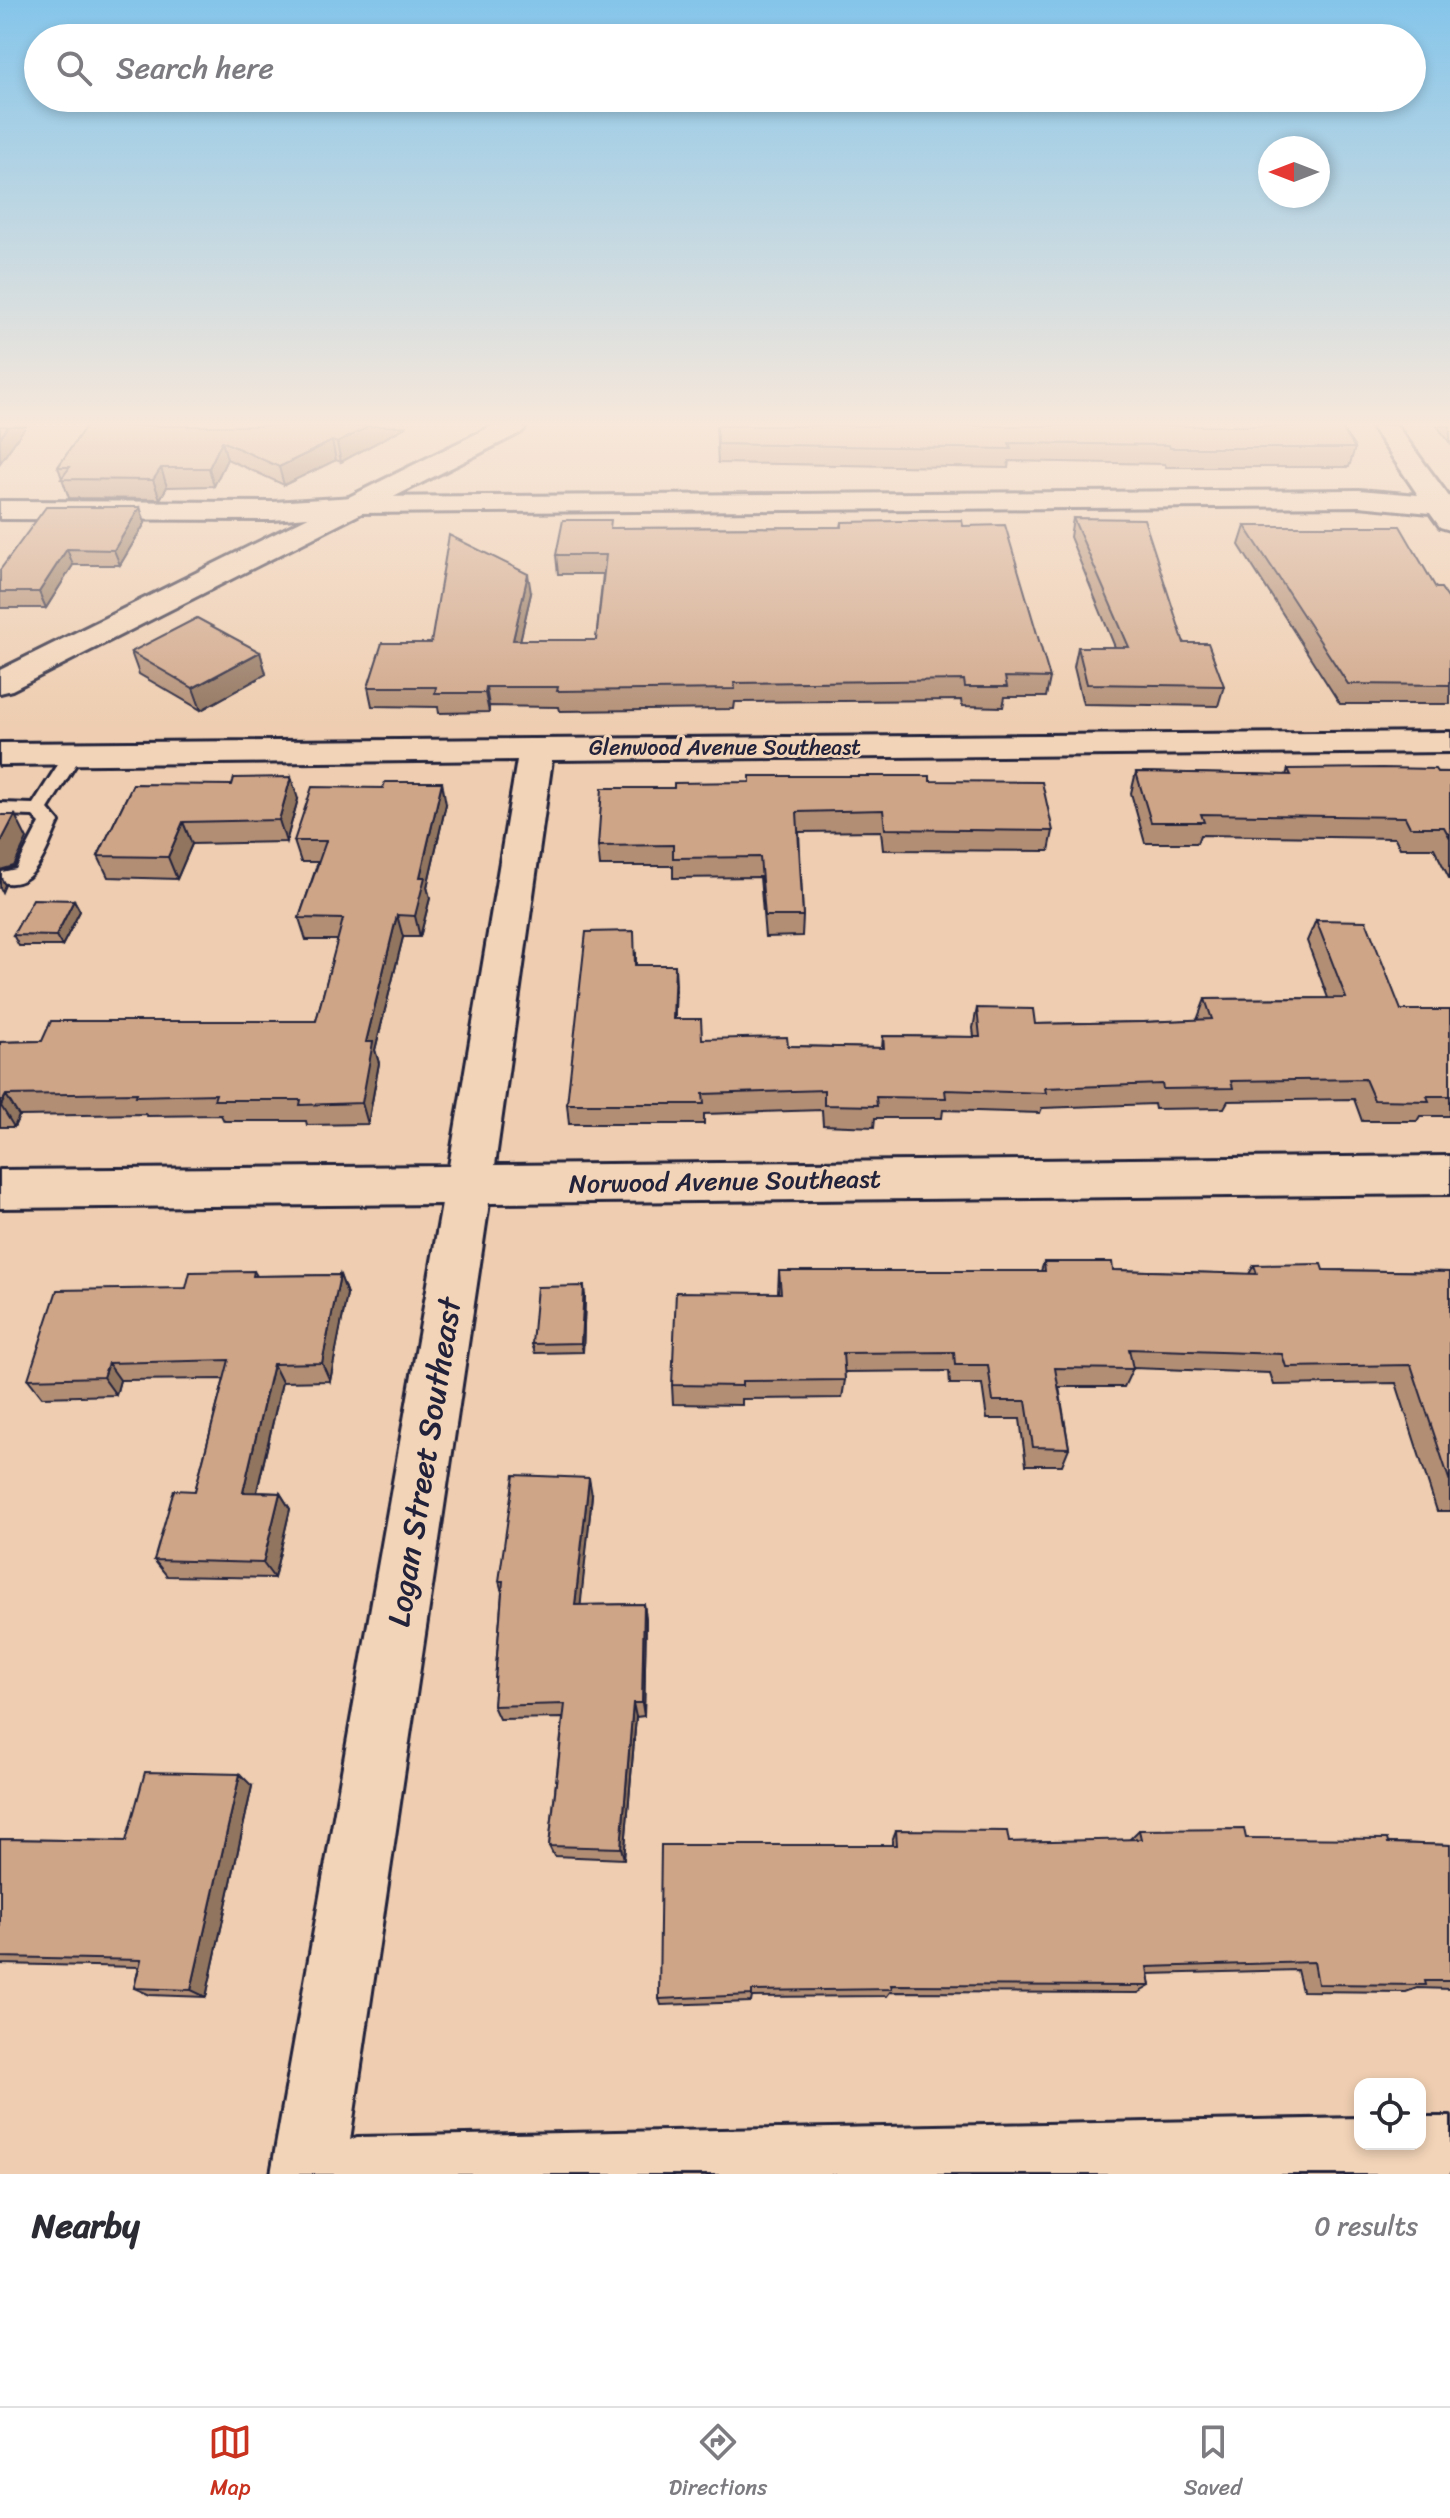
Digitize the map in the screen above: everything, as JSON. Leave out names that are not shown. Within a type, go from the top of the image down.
[{"type":"street","points":[[0,683],[309,527]]},
{"type":"street","name":"Glenwood Avenue Southeast","points":[[0,754],[1450,742]]},
{"type":"street","name":"Logan Street Southeast","points":[[308,2174],[469,1184],[536,749]]},
{"type":"street","name":"Norwood Avenue Southeast","points":[[0,1189],[1450,1175]]},
{"type":"street","points":[[357,2174],[1421,2160]]},
{"type":"lane","points":[[38,810],[74,753]]},
{"type":"lane","points":[[0,809],[38,810],[50,822],[23,874],[9,877]]},
{"type":"building","points":[[31,527],[128,527],[114,550],[67,549],[39,592],[0,592],[0,570]]},
{"type":"building","points":[[562,527],[1006,527],[1050,678],[1005,677],[1007,687],[965,687],[964,680],[734,683],[735,689],[557,691],[558,687],[486,687],[485,693],[435,693],[436,687],[368,687],[382,643],[431,643],[449,535],[528,574],[513,640],[596,640],[606,555],[556,555]]},
{"type":"building","points":[[1077,527],[1147,527],[1184,643],[1208,643],[1224,686],[1087,684],[1078,647],[1129,647]]},
{"type":"building","points":[[1246,527],[1401,527],[1436,588],[1441,588],[1450,601],[1450,685],[1348,684]]},
{"type":"building","points":[[197,618],[260,652],[193,688],[131,652]]},
{"type":"building","points":[[1382,768],[1450,772],[1450,838],[1444,827],[1410,827],[1405,817],[1201,814],[1204,822],[1151,822],[1136,772],[1291,775],[1288,769]]},
{"type":"building","points":[[750,776],[930,776],[930,781],[1042,782],[1053,831],[885,829],[883,810],[797,812],[803,916],[765,916],[760,857],[673,858],[673,845],[598,846],[602,788],[674,788],[674,783],[750,782]]},
{"type":"building","points":[[291,777],[279,820],[183,822],[168,857],[98,856],[133,784],[232,785],[234,778]]},
{"type":"building","points":[[385,782],[442,782],[420,877],[425,877],[415,916],[397,915],[366,1042],[373,1042],[362,1103],[300,1105],[301,1100],[214,1100],[216,1094],[136,1096],[137,1093],[6,1095],[0,1106],[0,1042],[42,1041],[51,1021],[316,1021],[343,919],[299,918],[326,841],[294,841],[312,787],[383,788]]},
{"type":"building","points":[[0,815],[15,815],[0,843]]},
{"type":"building","points":[[33,899],[74,900],[56,936],[13,935]]},
{"type":"building","points":[[1316,920],[1366,921],[1401,1010],[1450,1010],[1450,1096],[1427,1096],[1429,1101],[1374,1100],[1365,1079],[1231,1081],[1233,1088],[1163,1089],[1162,1084],[1045,1088],[1046,1093],[945,1090],[946,1098],[876,1097],[877,1106],[824,1105],[824,1090],[703,1094],[704,1104],[567,1104],[586,932],[634,931],[635,965],[675,965],[673,1019],[701,1019],[702,1039],[787,1037],[788,1046],[884,1048],[883,1036],[980,1037],[977,1008],[1033,1009],[1035,1024],[1144,1022],[1212,1019],[1205,999],[1346,998]]},
{"type":"building","points":[[1044,1262],[1112,1262],[1113,1270],[1257,1274],[1254,1265],[1321,1264],[1323,1270],[1450,1272],[1450,1482],[1411,1365],[1286,1367],[1282,1354],[1129,1349],[1133,1369],[1055,1368],[1069,1448],[1033,1447],[1026,1401],[993,1401],[988,1365],[955,1365],[954,1352],[843,1353],[845,1380],[742,1381],[742,1386],[672,1385],[676,1292],[781,1293],[779,1271],[1045,1271]]},
{"type":"building","points":[[254,1271],[253,1276],[340,1275],[322,1363],[273,1364],[243,1492],[280,1493],[263,1563],[154,1560],[174,1490],[195,1491],[229,1360],[108,1363],[103,1377],[28,1379],[57,1290],[186,1288],[190,1272]]},
{"type":"building","points":[[584,1286],[581,1343],[532,1344],[537,1287]]},
{"type":"building","points":[[514,1475],[589,1478],[575,1605],[644,1604],[642,1703],[633,1703],[621,1848],[549,1846],[565,1704],[493,1706],[503,1581],[499,1581]]},
{"type":"building","points":[[145,1772],[240,1774],[191,1990],[134,1988],[141,1960],[0,1957],[0,1839],[126,1841]]},
{"type":"building","points":[[1244,1829],[1246,1838],[1387,1839],[1388,1843],[1450,1845],[1450,1981],[1425,1981],[1426,1985],[1318,1984],[1314,1962],[1147,1967],[1150,1986],[891,1985],[892,1989],[752,1991],[752,1995],[659,1999],[661,1845],[897,1845],[896,1830],[1007,1831],[1009,1842],[1141,1839],[1139,1830]]}]
